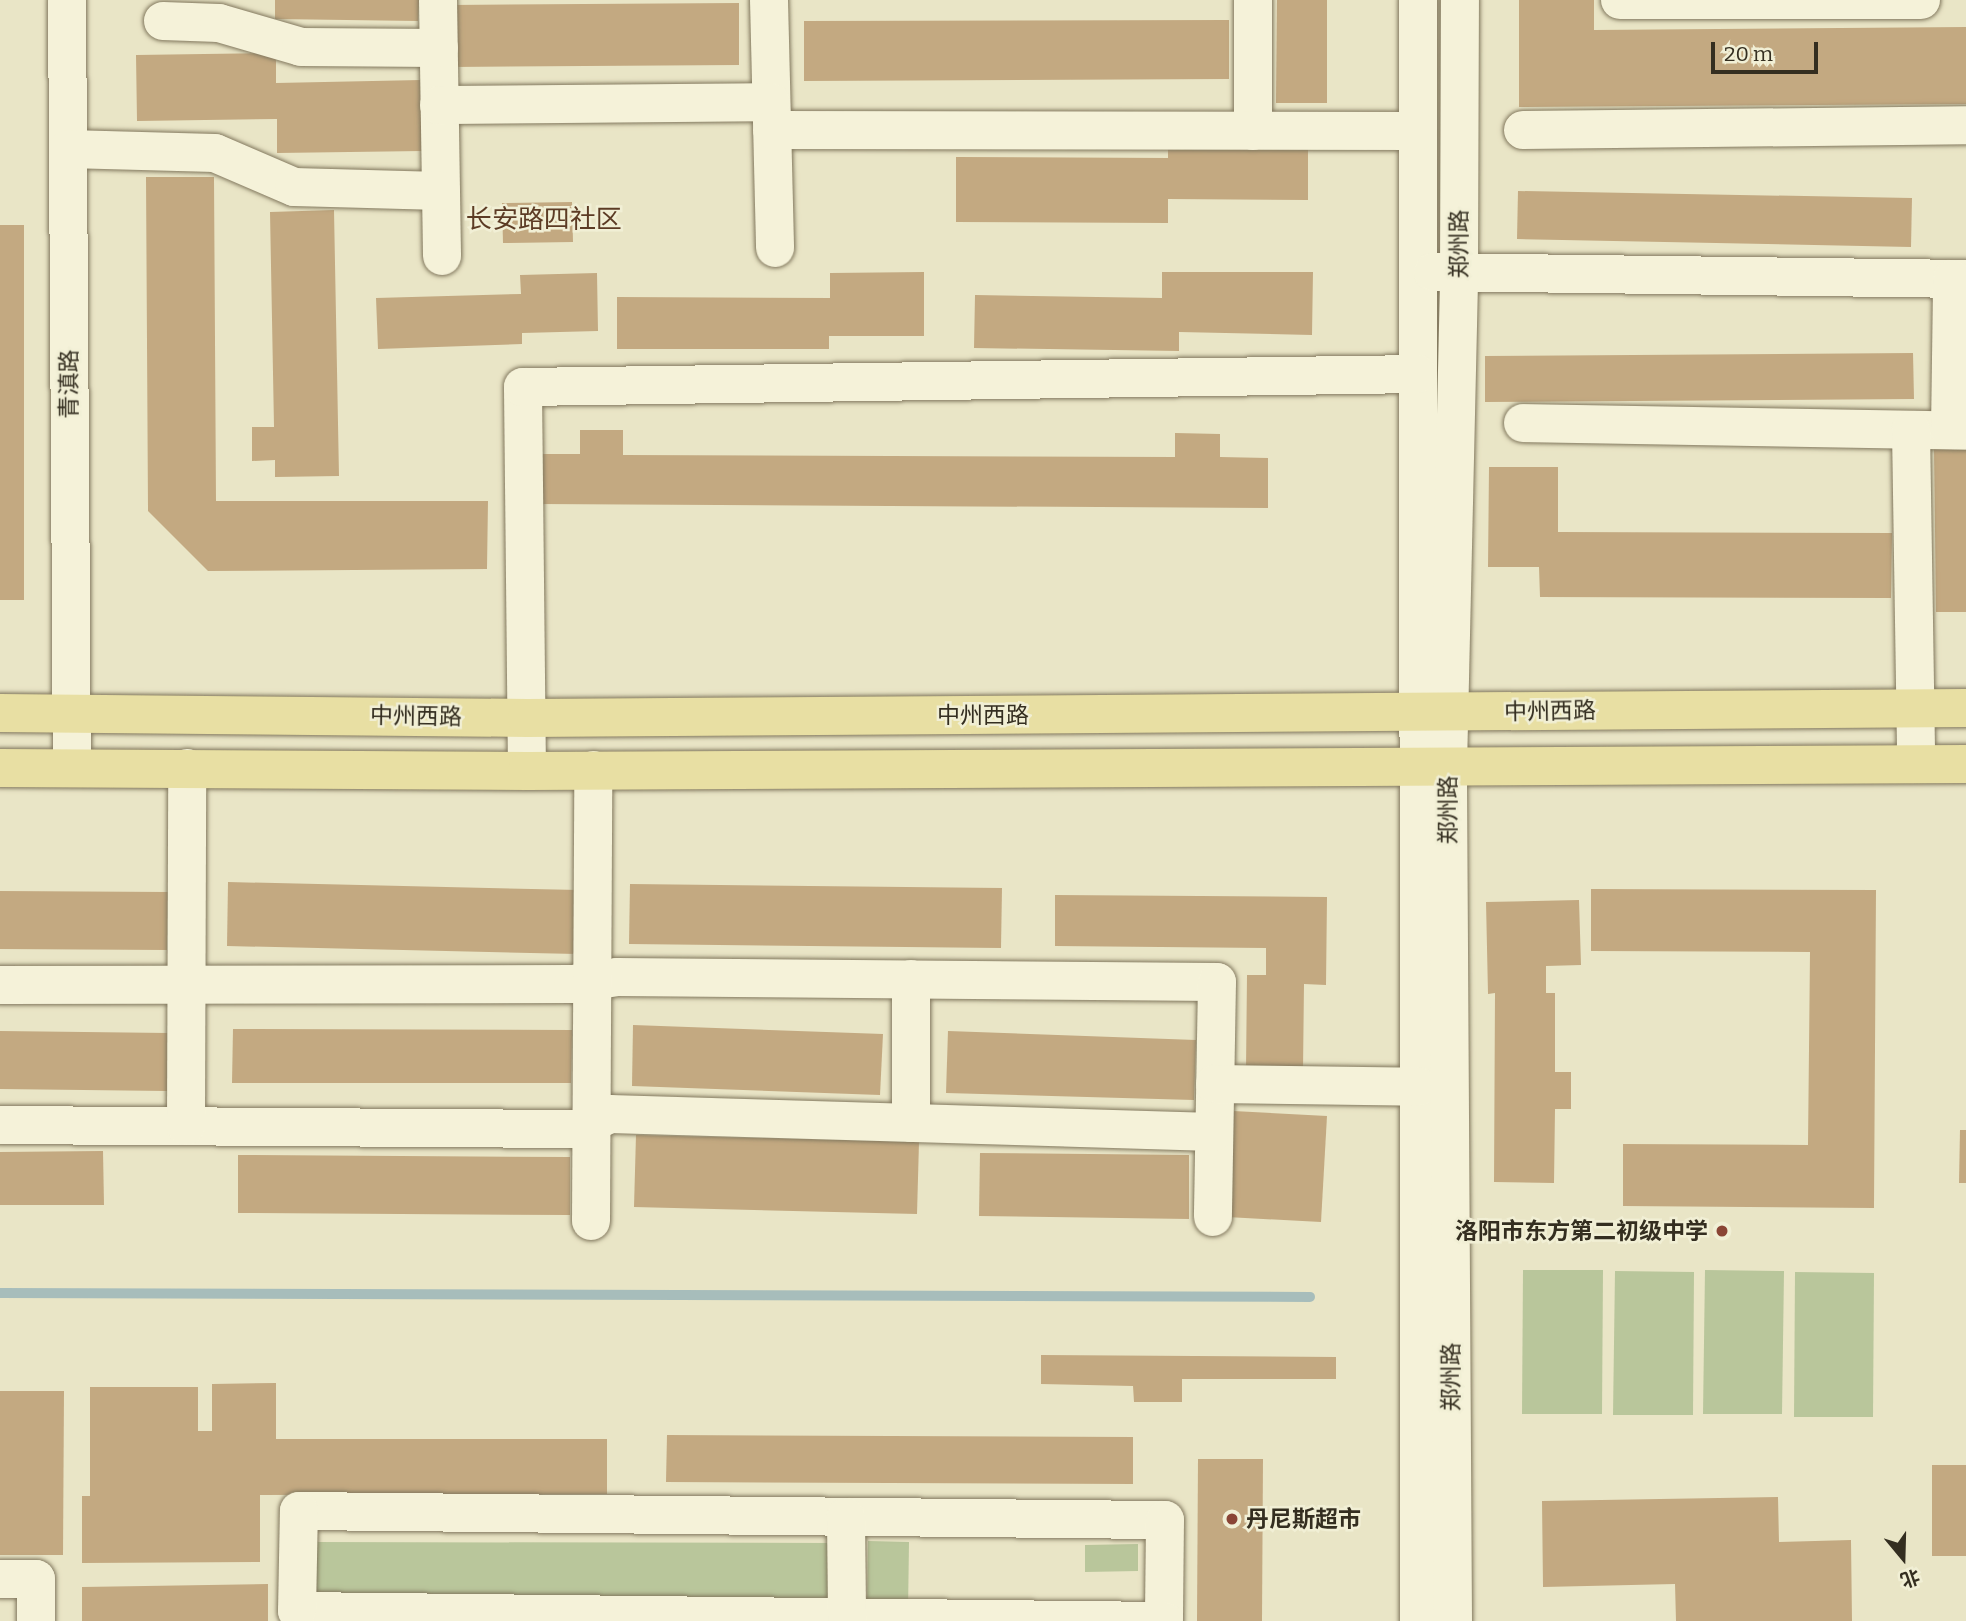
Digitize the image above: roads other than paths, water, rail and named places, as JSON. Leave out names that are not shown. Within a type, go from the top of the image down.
[{"type":"main road","name":"中州西路","points":[[0,713],[527,718],[1966,708]]},
{"type":"main road","points":[[0,768],[527,771],[1966,764]]},
{"type":"street","name":"青滇路","points":[[67,0],[72,768]]},
{"type":"street","points":[[438,0],[442,256]]},
{"type":"street","points":[[769,0],[775,248]]},
{"type":"street","points":[[1253,0],[1253,131]]},
{"type":"street","name":"郑州路","points":[[1418,0],[1418,374],[1433,712]]},
{"type":"street","name":"郑州路","points":[[1419,1621],[1419,1087],[1433,712],[1459,273],[1460,0]]},
{"type":"street","points":[[1620,0],[1921,0]]},
{"type":"street","points":[[163,21],[219,23],[302,47],[439,48]]},
{"type":"street","points":[[439,105],[1253,131],[1418,131]]},
{"type":"street","points":[[1524,130],[1966,125]]},
{"type":"street","points":[[68,149],[215,153],[294,187],[441,191]]},
{"type":"street","points":[[1418,272],[1959,279],[1958,430],[1523,423]]},
{"type":"street","points":[[527,771],[523,387],[1418,374]]},
{"type":"street","points":[[1911,430],[1916,764]]},
{"type":"street","name":"郑州路","points":[[1432,767],[1453,1621]]},
{"type":"street","points":[[186,1126],[187,768]]},
{"type":"street","points":[[591,1221],[593,770]]},
{"type":"street","points":[[0,985],[573,984],[617,977],[1217,982],[1213,1217]]},
{"type":"street","points":[[911,979],[911,1123]]},
{"type":"street","points":[[1215,1084],[1419,1087]]},
{"type":"street","points":[[0,1125],[579,1129],[610,1114],[1214,1132]]},
{"type":"street","points":[[299,1511],[846,1517],[1165,1520],[1164,1621],[297,1611],[299,1511]]},
{"type":"street","points":[[846,1517],[847,1619]]},
{"type":"street","points":[[0,1580],[36,1579],[36,1621]]},
{"type":"waterway","points":[[0,1293],[1310,1297]]},
{"type":"place","name":"洛阳市东方第二初级中学","points":[[1722,1231]]},
{"type":"place","name":"丹尼斯超市","points":[[1232,1519]]},
{"type":"district","name":"长安路四社区","points":[[544,220]]}]
